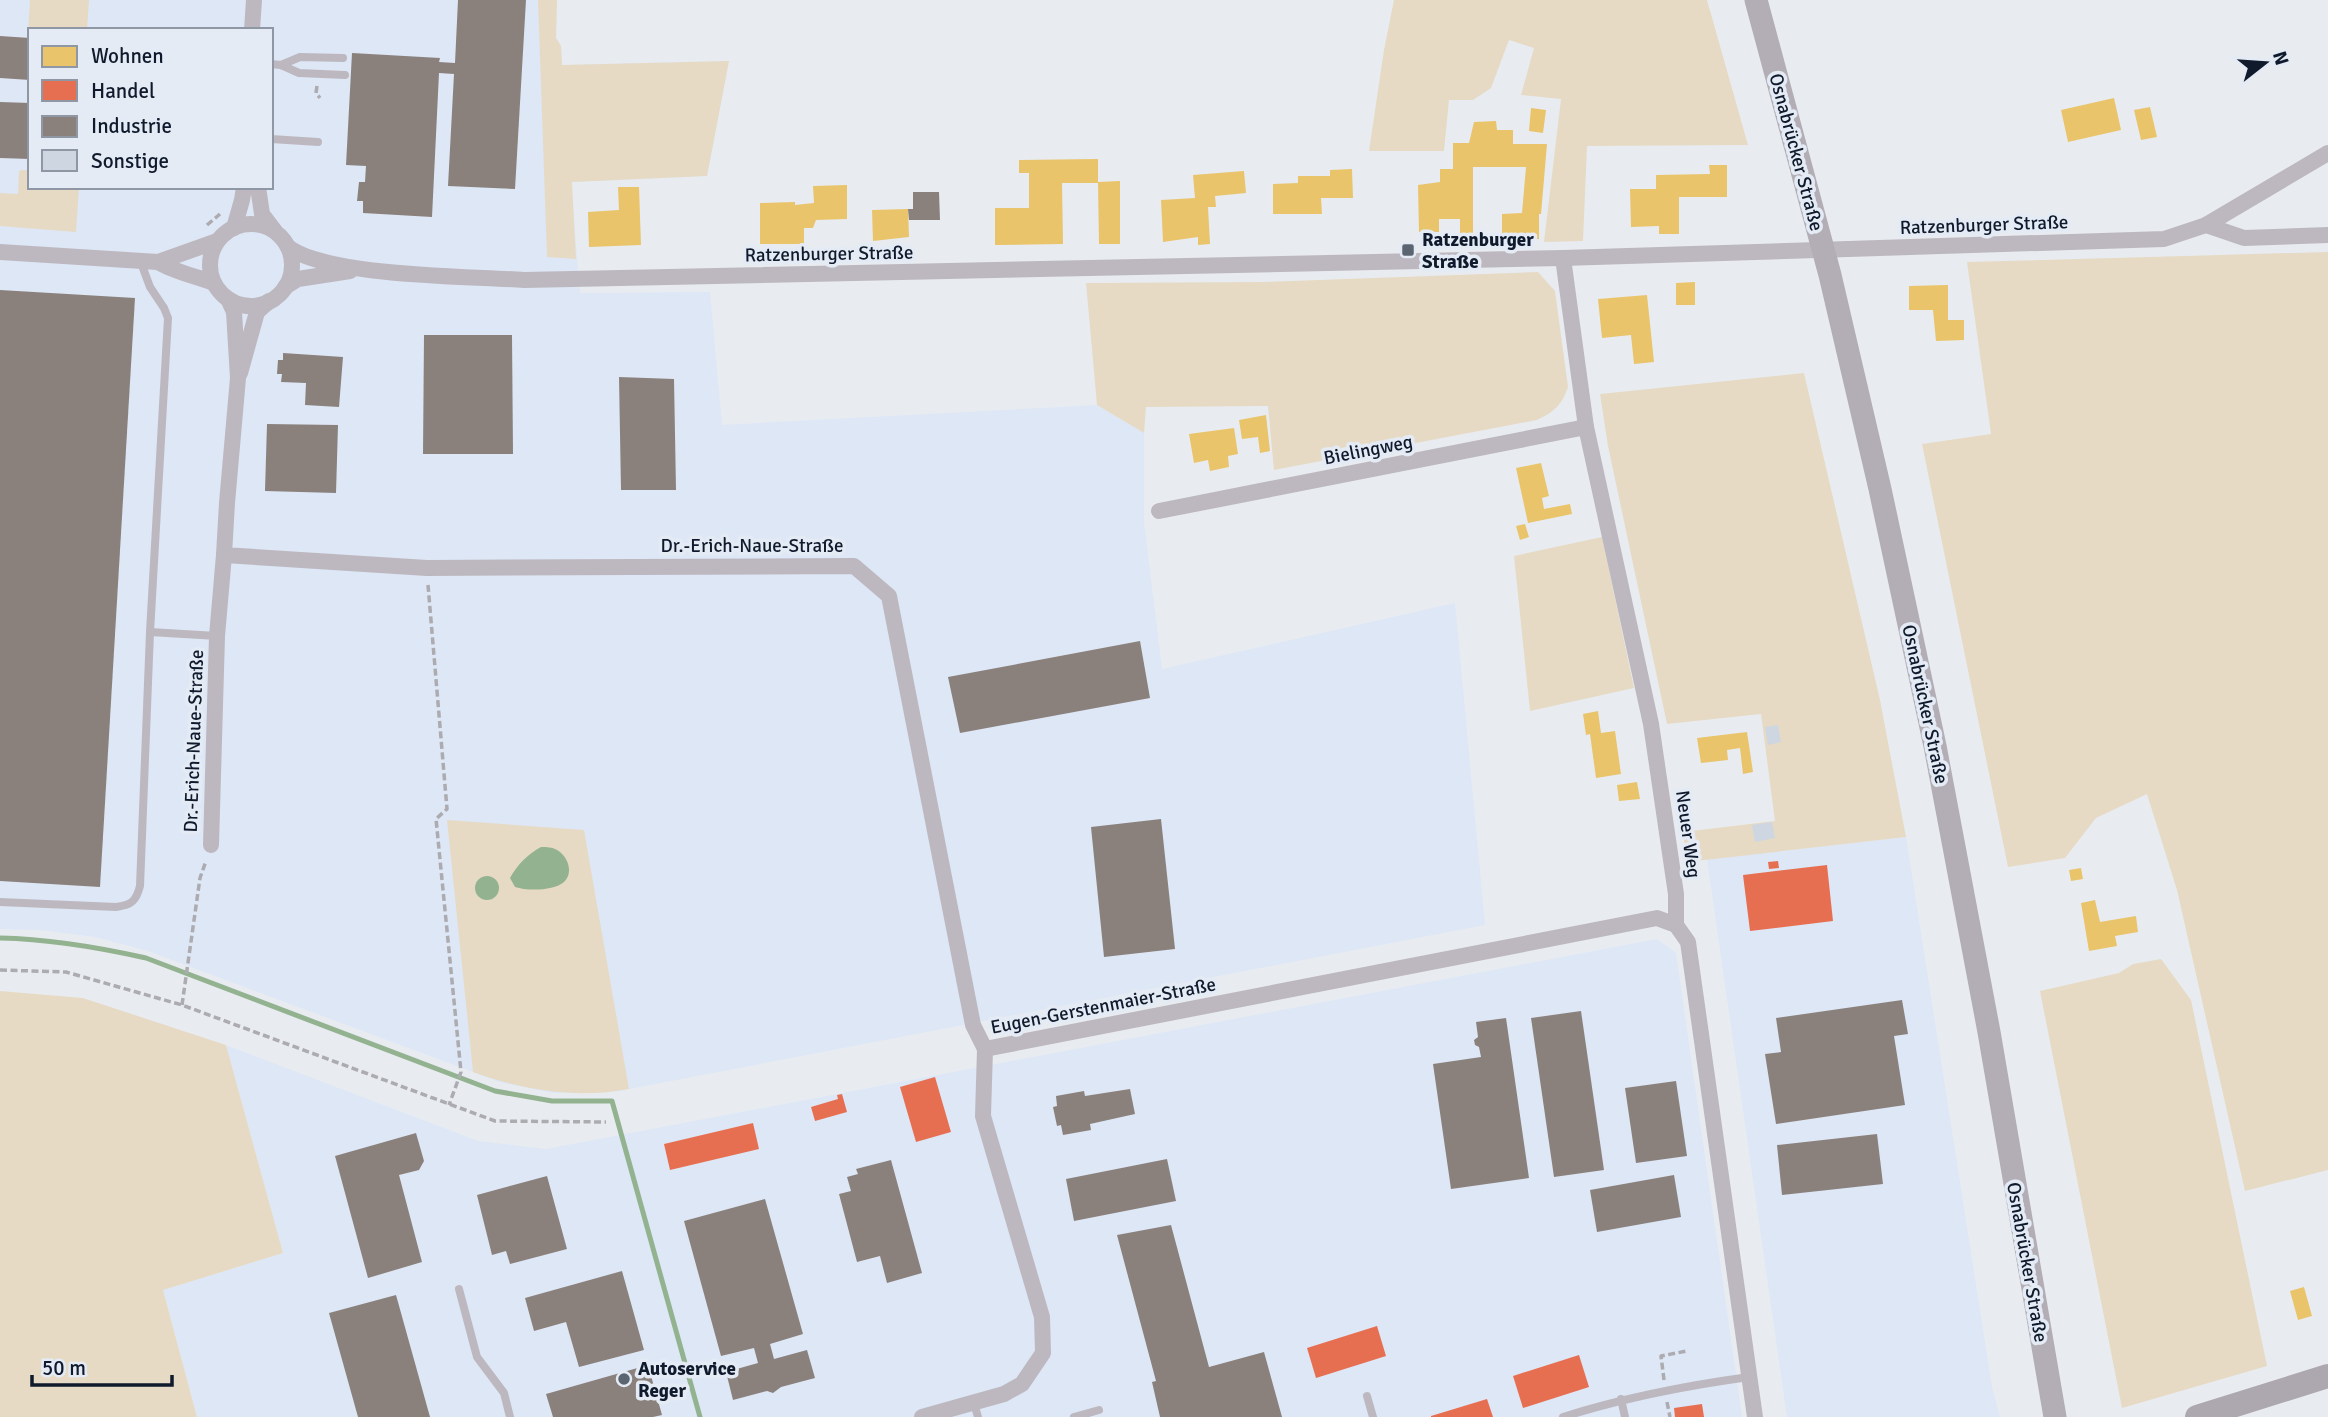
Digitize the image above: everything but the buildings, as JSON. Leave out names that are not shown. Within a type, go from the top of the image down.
[{"type":"main road","name":"Osnabrücker Straße","points":[[1756,0],[1830,275],[1880,489],[1935,746],[1989,1032],[2053,1408]]},
{"type":"main road","points":[[2197,1417],[2328,1376]]},
{"type":"street","points":[[253,28],[254,0]]},
{"type":"street","name":"Ratzenburger Straße","points":[[360,269],[524,280],[1563,258],[2164,239],[2206,225],[2328,153]]},
{"type":"street","points":[[258,189],[262,214],[288,247],[300,256],[360,269]]},
{"type":"street","points":[[234,228],[243,194]]},
{"type":"street","points":[[0,252],[158,261],[217,241],[234,228],[255,224],[275,231]]},
{"type":"street","points":[[2206,225],[2244,238],[2328,235]]},
{"type":"street","points":[[214,283],[210,261],[217,241]]},
{"type":"street","points":[[285,287],[291,267],[288,247]]},
{"type":"street","name":"Neuer Weg","points":[[1563,258],[1586,427],[1651,724],[1676,894],[1676,925],[1688,942],[1755,1417]]},
{"type":"street","points":[[158,261],[169,269],[184,271],[214,283],[229,299],[234,312],[239,378]]},
{"type":"street","points":[[239,378],[257,312],[285,287],[299,279],[360,269]]},
{"type":"street","points":[[229,299],[249,305],[270,301]]},
{"type":"street","name":"Dr.-Erich-Naue-Straße","points":[[211,845],[217,636],[239,378]]},
{"type":"street","name":"Bielingweg","points":[[1159,511],[1586,427]]},
{"type":"street","name":"Dr.-Erich-Naue-Straße","points":[[225,555],[427,569],[854,566],[889,596],[973,1025],[985,1049]]},
{"type":"street","name":"Eugen-Gerstenmaier-Straße","points":[[931,1416],[976,1410],[1022,1384],[1043,1353],[1042,1317],[983,1116],[985,1049],[1657,918],[1676,925]]},
{"type":"lane","points":[[281,65],[300,57],[343,58]]},
{"type":"lane","points":[[273,64],[299,73],[345,75]]},
{"type":"lane","points":[[273,139],[318,142]]},
{"type":"lane","points":[[0,902],[128,906],[137,899],[140,886],[150,632],[168,318],[150,287],[140,260]]},
{"type":"lane","points":[[150,632],[217,636]]},
{"type":"lane","points":[[459,1289],[477,1357],[505,1393],[510,1417]]},
{"type":"lane","points":[[1563,1417],[1621,1399],[1749,1377]]},
{"type":"lane","points":[[1367,1395],[1373,1417]]},
{"type":"lane","points":[[1621,1399],[1625,1417]]},
{"type":"lane","points":[[1074,1417],[1099,1410]]},
{"type":"path","points":[[317,87],[316,93],[320,98]]},
{"type":"path","points":[[185,253],[187,244],[233,200],[243,194]]},
{"type":"path","points":[[427,569],[447,809],[436,820],[461,1072],[449,1105]]},
{"type":"path","points":[[181,1005],[200,878],[211,845]]},
{"type":"path","points":[[0,970],[66,972],[181,1005],[495,1121],[606,1122]]},
{"type":"shaded area","points":[[0,0],[557,0],[556,38],[561,46],[562,65],[729,61],[707,176],[571,182],[580,293],[710,292],[722,425],[1097,405],[1144,433],[1144,522],[1162,669],[1455,603],[1485,925],[619,1091],[552,1093],[499,1082],[148,951],[95,937],[40,930],[0,929]]},
{"type":"shaded area","points":[[30,0],[89,0],[87,28],[28,28]]},
{"type":"shaded area","points":[[538,0],[557,0],[556,38],[561,46],[562,65],[729,61],[707,176],[572,182],[576,259],[547,257]]},
{"type":"shaded area","points":[[1394,0],[1707,0],[1748,145],[1587,146],[1583,241],[1544,242],[1561,99],[1521,95],[1534,48],[1509,40],[1491,88],[1473,100],[1449,100],[1444,151],[1369,151]]},
{"type":"shaded area","points":[[28,170],[28,189],[79,189],[76,232],[0,226],[0,193],[18,194],[19,171]]},
{"type":"shaded area","points":[[2328,252],[2328,1170],[2245,1191],[2177,890],[2147,794],[2096,818],[2065,858],[2008,867],[1922,444],[1991,434],[1967,262]]},
{"type":"shaded area","points":[[1538,272],[1555,291],[1568,387],[1557,407],[1537,420],[1274,470],[1268,406],[1146,407],[1144,433],[1097,405],[1086,283],[1262,282]]},
{"type":"shaded area","points":[[1804,373],[1880,700],[1906,837],[1687,862],[1683,832],[1775,821],[1761,714],[1667,724],[1608,446],[1600,394]]},
{"type":"shaded area","points":[[1602,537],[1634,688],[1530,711],[1514,556]]},
{"type":"shaded area","points":[[447,820],[584,830],[629,1089],[589,1093],[550,1091],[511,1084],[473,1072]]},
{"type":"shaded area","points":[[1906,837],[1992,1387],[2000,1417],[1787,1417],[1707,859]]},
{"type":"shaded area","points":[[541,847],[555,849],[564,856],[569,870],[567,878],[560,885],[547,889],[515,887],[510,878],[513,873],[527,856]]},
{"type":"shaded area","points":[[482,876],[492,876],[499,883],[499,893],[492,900],[482,900],[475,893],[475,883]]},
{"type":"shaded area","points":[[1657,939],[1676,953],[1742,1417],[197,1417],[163,1290],[283,1253],[226,1045],[478,1141],[546,1149]]},
{"type":"shaded area","points":[[2161,959],[2191,1000],[2267,1366],[2122,1408],[2040,991],[2119,973],[2133,964]]},
{"type":"shaded area","points":[[0,991],[83,998],[226,1045],[283,1253],[163,1290],[197,1417],[0,1417]]},
{"type":"waterway","points":[[0,938],[73,944],[146,958],[495,1091],[552,1101],[612,1101],[700,1417]]},
{"type":"place","name":"Ratzenburger Straße","points":[[1408,250]]},
{"type":"place","name":"Autoservice Reger","points":[[624,1379]]}]
